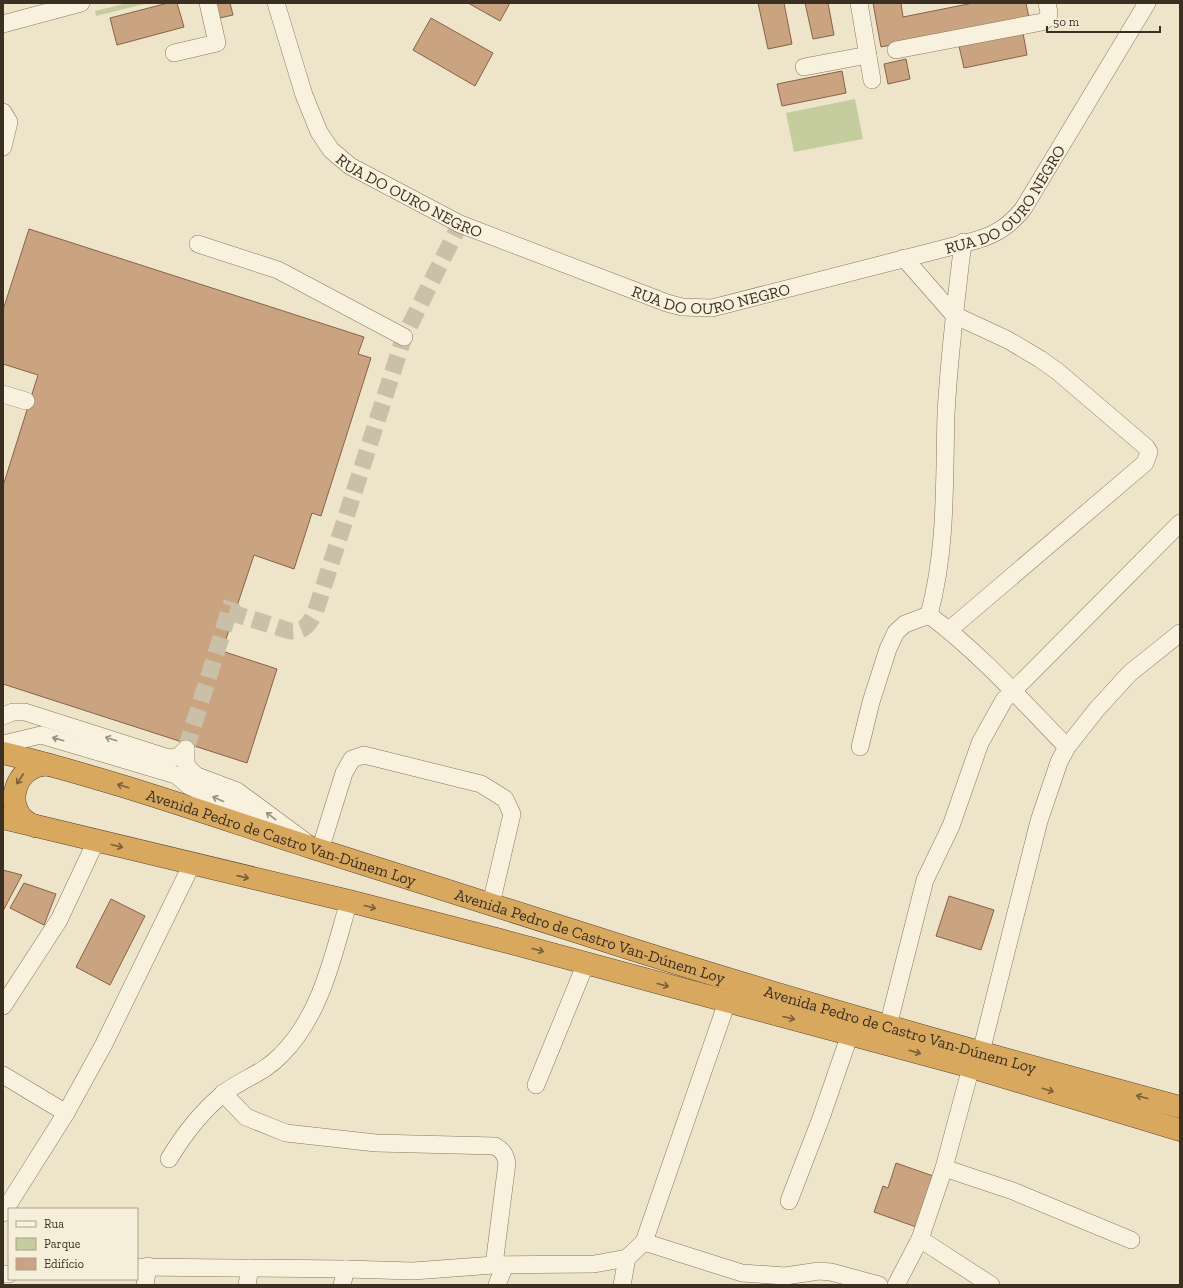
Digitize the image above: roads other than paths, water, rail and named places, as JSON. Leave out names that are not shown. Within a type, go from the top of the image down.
[{"type":"highway","name":"Avenida Pedro de Castro Van-Dúnem Loy","points":[[3,753],[53,765],[159,797],[657,957],[888,1026],[976,1060],[1180,1130]]},
{"type":"highway","points":[[38,827],[28,823],[20,816],[14,801],[14,791],[20,777],[28,770],[43,764],[53,765]]},
{"type":"highway","name":"Avenida Pedro de Castro Van-Dúnem Loy","points":[[3,818],[349,901],[850,1034],[976,1060],[1180,1107]]},
{"type":"street","points":[[3,24],[82,3]]},
{"type":"street","points":[[174,53],[218,42],[208,3]]},
{"type":"street","name":"RUA DO OURO NEGRO","points":[[276,3],[309,109],[319,132],[331,150],[350,166],[460,224],[667,303],[696,308],[712,308],[726,305],[988,236],[1001,230],[1012,222],[1023,209],[1147,3]]},
{"type":"street","points":[[859,3],[872,80]]},
{"type":"street","points":[[896,50],[1042,22],[1048,18],[1049,13],[1047,3]]},
{"type":"street","points":[[804,68],[868,55]]},
{"type":"street","points":[[3,112],[9,122],[3,147]]},
{"type":"street","points":[[929,616],[941,564],[946,497],[946,413],[954,315],[963,242]]},
{"type":"street","points":[[198,244],[278,270],[404,337]]},
{"type":"street","points":[[904,258],[954,315],[1008,340],[1040,359],[1068,380],[1146,447],[1149,452],[1145,463],[949,630]]},
{"type":"street","points":[[3,394],[26,401]]},
{"type":"street","points":[[888,1026],[925,880],[951,826],[980,743],[996,712],[1004,700],[1180,523]]},
{"type":"street","points":[[929,616],[949,630],[1013,691],[1067,747]]},
{"type":"street","points":[[860,747],[888,649],[896,632],[905,624],[929,616]]},
{"type":"street","points":[[896,1285],[920,1239],[944,1168],[976,1060],[1039,821],[1059,762],[1067,747],[1097,709],[1130,673],[1180,633]]},
{"type":"street","points":[[3,716],[13,712],[25,712],[169,758],[178,757],[186,749],[186,764],[197,776],[237,791],[317,849],[344,773],[352,759],[364,755],[481,784],[505,799],[512,814],[491,904]]},
{"type":"street","points":[[3,744],[41,735],[176,775],[189,786],[228,804],[274,835]]},
{"type":"street","points":[[3,1006],[59,920],[96,841]]},
{"type":"street","points":[[3,1213],[66,1113],[104,1044],[192,864]]},
{"type":"street","points":[[169,1159],[196,1119],[223,1093],[263,1071],[281,1055],[299,1034],[314,1009],[349,901]]},
{"type":"street","points":[[536,1085],[586,963]]},
{"type":"street","points":[[145,1285],[143,1267],[413,1271],[499,1265],[594,1264],[627,1258],[644,1242],[727,1002]]},
{"type":"street","points":[[789,1201],[821,1118],[850,1034]]},
{"type":"street","points":[[3,1075],[66,1113]]},
{"type":"street","points":[[223,1093],[246,1117],[286,1133],[376,1143],[495,1146],[501,1149],[505,1154],[507,1163],[497,1285]]},
{"type":"street","points":[[944,1168],[1013,1191],[1131,1240]]},
{"type":"street","points":[[920,1239],[991,1285]]},
{"type":"street","points":[[644,1242],[742,1273],[785,1276],[819,1271],[831,1272],[879,1285]]},
{"type":"street","points":[[622,1285],[627,1258]]},
{"type":"street","points":[[247,1285],[250,1268]]},
{"type":"street","points":[[342,1285],[346,1269]]},
{"type":"tunnel","points":[[229,612],[290,631],[303,629],[313,618],[404,337],[460,224]]},
{"type":"tunnel","points":[[186,749],[232,602]]}]
